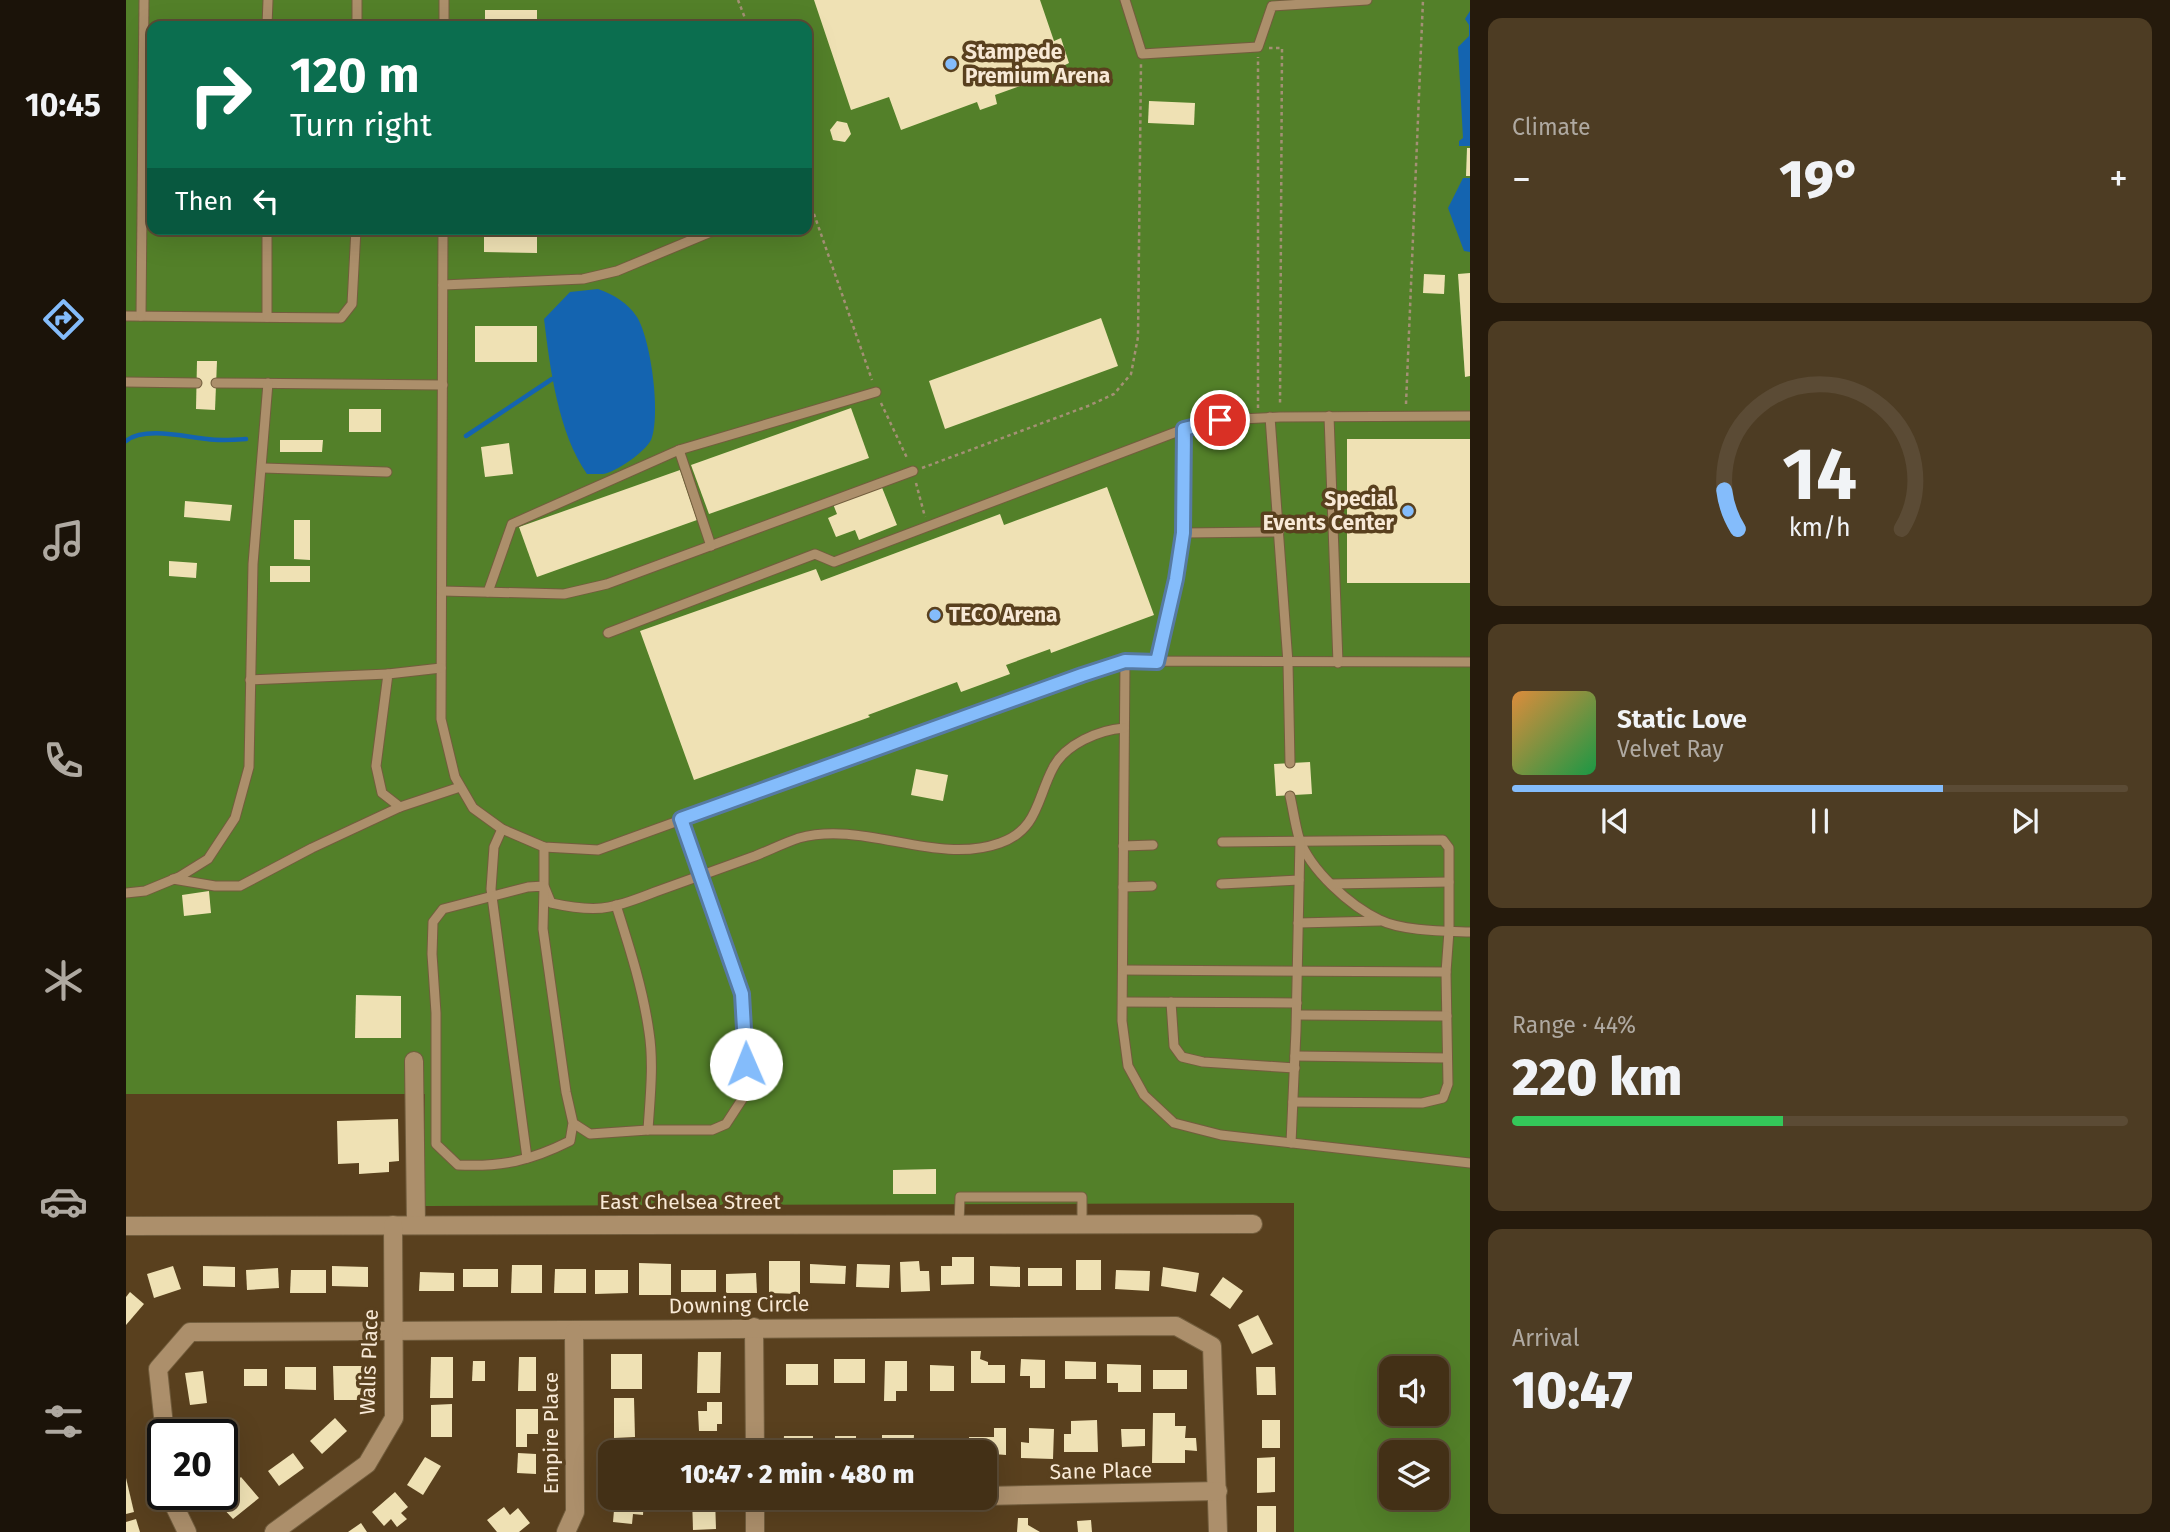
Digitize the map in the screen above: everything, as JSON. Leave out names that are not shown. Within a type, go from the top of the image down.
[{"type":"street","points":[[414,1061],[416,1224]]},
{"type":"street","name":"East Chelsea Street","points":[[126,1226],[1253,1224]]},
{"type":"street","name":"Walis Place","points":[[274,1532],[367,1464],[394,1418],[393,1225]]},
{"type":"street","name":"Downing Circle","points":[[163,1419],[158,1369],[190,1332],[574,1332],[754,1327],[1176,1326],[1212,1346],[1218,1532]]},
{"type":"street","points":[[754,1327],[754,1440]]},
{"type":"street","name":"Empire Place","points":[[566,1532],[575,1512],[574,1332]]},
{"type":"street","name":"Sane Place","points":[[997,1496],[1218,1491]]},
{"type":"street","points":[[176,1510],[187,1532]]},
{"type":"street","points":[[755,1510],[755,1532]]},
{"type":"lane","points":[[141,316],[144,0]]},
{"type":"lane","points":[[267,21],[268,0]]},
{"type":"lane","points":[[357,0],[357,21]]},
{"type":"lane","points":[[444,0],[444,21]]},
{"type":"lane","points":[[1125,0],[1142,54],[1258,47],[1272,3],[1365,0]]},
{"type":"lane","points":[[267,235],[267,317]]},
{"type":"lane","points":[[126,316],[341,318],[352,304],[356,235]]},
{"type":"lane","points":[[443,235],[441,719],[455,777],[473,808],[502,829],[544,847],[598,850],[1125,661],[1470,662]]},
{"type":"lane","points":[[443,285],[583,279],[617,271],[704,235]]},
{"type":"lane","points":[[126,382],[197,383]]},
{"type":"lane","points":[[216,383],[443,385]]},
{"type":"lane","points":[[126,893],[145,891],[208,859],[235,818],[249,767],[253,564],[268,383]]},
{"type":"lane","points":[[488,592],[512,524],[679,450],[876,391]]},
{"type":"lane","points":[[1329,416],[1338,663]]},
{"type":"lane","points":[[608,633],[815,554],[834,562],[1184,429],[1220,420],[1275,417],[1470,416]]},
{"type":"lane","points":[[1275,417],[1288,663],[1290,763]]},
{"type":"lane","points":[[1157,662],[1176,579],[1183,533],[1184,429]]},
{"type":"lane","points":[[679,450],[711,546]]},
{"type":"lane","points":[[263,468],[387,472]]},
{"type":"lane","points":[[442,592],[564,594],[607,584],[912,471]]},
{"type":"lane","points":[[1183,533],[1279,532]]},
{"type":"lane","points":[[1125,661],[1122,1021],[1128,1066],[1144,1095],[1174,1123],[1221,1135],[1470,1164]]},
{"type":"lane","points":[[250,680],[388,674],[441,668]]},
{"type":"lane","points":[[388,674],[376,766],[382,793],[400,807]]},
{"type":"lane","points":[[544,886],[551,903],[570,907],[608,908],[801,838],[839,833],[973,849],[1000,843],[1021,832],[1034,815],[1053,766],[1067,753],[1087,738],[1107,729],[1124,728]]},
{"type":"lane","points":[[173,879],[215,886],[240,886],[312,848],[400,807],[460,787]]},
{"type":"lane","points":[[1290,796],[1300,839],[1297,1015],[1291,1143]]},
{"type":"lane","points":[[573,1123],[590,1133],[712,1130],[726,1124],[743,1098],[746,1064],[742,994],[681,819]]},
{"type":"lane","points":[[502,829],[494,847],[492,897],[527,1158]]},
{"type":"lane","points":[[1300,839],[1321,875],[1350,901],[1381,921]]},
{"type":"lane","points":[[1222,842],[1443,839],[1449,848],[1446,972],[1448,1084],[1443,1098],[1422,1103],[1293,1101]]},
{"type":"lane","points":[[1123,846],[1153,845]]},
{"type":"lane","points":[[544,847],[544,886],[543,929],[566,1093],[573,1123],[570,1141],[543,1155],[494,1166],[458,1165],[436,1144],[433,922],[443,909],[528,887],[544,886]]},
{"type":"lane","points":[[1222,884],[1299,880]]},
{"type":"lane","points":[[1331,884],[1449,882]]},
{"type":"lane","points":[[1123,887],[1153,886]]},
{"type":"lane","points":[[616,905],[639,985],[649,1033],[651,1085],[648,1130]]},
{"type":"lane","points":[[1298,923],[1381,921],[1430,930],[1470,932]]},
{"type":"lane","points":[[1123,970],[1446,972]]},
{"type":"lane","points":[[1123,1002],[1297,1003]]},
{"type":"lane","points":[[1171,1002],[1174,1046],[1182,1057],[1203,1062],[1295,1068]]},
{"type":"lane","points":[[1297,1015],[1447,1016]]},
{"type":"lane","points":[[1295,1056],[1447,1058]]},
{"type":"lane","points":[[959,1224],[960,1197],[1082,1197],[1082,1224]]},
{"type":"path","points":[[738,0],[746,21]]},
{"type":"path","points":[[1405,415],[1423,0]]},
{"type":"path","points":[[1258,418],[1258,47],[1282,48],[1275,417]]},
{"type":"path","points":[[912,471],[1088,407],[1114,394],[1130,374],[1138,337],[1142,54]]},
{"type":"path","points":[[812,208],[876,391],[912,471],[928,527]]},
{"type":"green space","points":[[126,0],[1470,0],[1470,1532],[1294,1532],[1294,1203],[423,1206],[425,1094],[126,1094]]},
{"type":"water","points":[[1470,11],[1470,146],[1459,146],[1459,141],[1463,138],[1458,47],[1469,36],[1469,25],[1465,19]]},
{"type":"water","points":[[1463,178],[1470,178],[1470,252],[1464,251],[1448,208]]},
{"type":"water","points":[[598,289],[624,303],[637,317],[650,359],[655,413],[651,440],[637,456],[609,472],[587,474],[577,458],[562,420],[544,319],[570,292]]},
{"type":"building","name":"Stampede Premium Arena","points":[[814,0],[1040,0],[1054,41],[1061,38],[1069,63],[1063,66],[1064,70],[995,95],[997,104],[980,110],[977,102],[901,130],[889,97],[851,110]]},
{"type":"building","points":[[485,10],[537,10],[537,21],[485,21]]},
{"type":"building","points":[[1149,101],[1195,103],[1194,125],[1148,123]]},
{"type":"building","points":[[837,121],[847,123],[851,134],[845,142],[833,140],[830,130]]},
{"type":"building","points":[[1467,148],[1470,148],[1470,176],[1466,176]]},
{"type":"building","points":[[484,235],[537,235],[537,253],[484,252]]},
{"type":"building","points":[[1470,273],[1470,376],[1465,377],[1458,274]]},
{"type":"building","points":[[1424,274],[1445,275],[1444,294],[1423,293]]},
{"type":"building","points":[[1101,318],[1118,366],[945,429],[929,381]]},
{"type":"building","points":[[475,326],[537,326],[537,362],[475,362]]},
{"type":"building","points":[[197,361],[217,361],[215,410],[196,409]]},
{"type":"building","points":[[851,408],[869,458],[709,514],[691,465]]},
{"type":"building","points":[[349,409],[381,409],[381,432],[349,432]]},
{"type":"building","name":"Special Events Center","points":[[1347,439],[1470,439],[1470,583],[1347,583]]},
{"type":"building","points":[[280,440],[323,440],[322,452],[280,452]]},
{"type":"building","points":[[509,443],[513,474],[485,477],[481,447]]},
{"type":"building","points":[[680,470],[697,520],[537,577],[519,527]]},
{"type":"building","points":[[881,485],[897,525],[859,540],[855,530],[836,537],[828,518],[837,514],[833,504]]},
{"type":"building","points":[[1107,487],[1154,615],[1051,653],[1050,649],[1006,665],[1010,674],[961,692],[957,682],[868,715],[870,717],[694,780],[640,631],[816,569],[821,581],[1000,514],[1004,525]]},
{"type":"building","points":[[185,501],[232,505],[230,521],[184,517]]},
{"type":"building","points":[[294,520],[310,520],[310,560],[294,559]]},
{"type":"building","points":[[169,561],[197,563],[196,578],[169,576]]},
{"type":"building","points":[[270,566],[310,566],[310,582],[270,582]]},
{"type":"building","points":[[1310,762],[1312,794],[1276,796],[1274,764]]},
{"type":"building","points":[[916,769],[948,775],[943,801],[911,795]]},
{"type":"building","points":[[209,891],[211,913],[184,916],[182,895]]},
{"type":"building","points":[[356,995],[401,996],[401,1038],[355,1038]]},
{"type":"building","points":[[398,1119],[399,1161],[389,1162],[389,1172],[359,1174],[359,1163],[338,1164],[337,1121]]},
{"type":"building","points":[[936,1169],[936,1194],[893,1194],[893,1170]]},
{"type":"building","points":[[952,1257],[974,1257],[974,1284],[941,1285],[941,1266],[952,1266]]},
{"type":"building","points":[[1076,1260],[1101,1260],[1101,1290],[1076,1290]]},
{"type":"building","points":[[769,1261],[800,1261],[800,1294],[769,1293]]},
{"type":"building","points":[[919,1261],[920,1271],[929,1271],[930,1291],[901,1292],[900,1262]]},
{"type":"building","points":[[639,1263],[671,1264],[671,1295],[639,1295]]},
{"type":"building","points":[[810,1264],[846,1266],[845,1284],[810,1283]]},
{"type":"building","points":[[857,1264],[890,1265],[889,1288],[856,1287]]},
{"type":"building","points":[[512,1265],[542,1265],[542,1293],[511,1293]]},
{"type":"building","points":[[173,1266],[181,1289],[154,1298],[147,1274]]},
{"type":"building","points":[[203,1266],[235,1267],[235,1287],[203,1286]]},
{"type":"building","points":[[332,1266],[368,1267],[368,1287],[332,1286]]},
{"type":"building","points":[[990,1266],[1020,1267],[1020,1287],[990,1286]]},
{"type":"building","points":[[1163,1267],[1199,1273],[1196,1292],[1161,1286]]},
{"type":"building","points":[[278,1268],[279,1288],[247,1290],[246,1270]]},
{"type":"building","points":[[1028,1268],[1062,1268],[1062,1286],[1028,1286]]},
{"type":"building","points":[[463,1269],[498,1269],[498,1287],[463,1287]]},
{"type":"building","points":[[555,1269],[586,1269],[586,1293],[554,1293]]},
{"type":"building","points":[[291,1270],[326,1270],[326,1293],[290,1293]]},
{"type":"building","points":[[595,1270],[628,1270],[628,1293],[595,1294]]},
{"type":"building","points":[[681,1270],[716,1270],[716,1292],[681,1292]]},
{"type":"building","points":[[1116,1270],[1150,1271],[1149,1291],[1115,1289]]},
{"type":"building","points":[[420,1272],[454,1273],[454,1291],[419,1291]]},
{"type":"building","points":[[756,1273],[757,1293],[726,1293],[726,1274]]},
{"type":"building","points":[[1223,1277],[1243,1291],[1230,1309],[1210,1295]]},
{"type":"building","points":[[130,1292],[144,1304],[126,1325],[126,1297]]},
{"type":"building","points":[[1258,1315],[1273,1344],[1252,1354],[1238,1325]]},
{"type":"building","points":[[971,1351],[981,1351],[980,1359],[988,1362],[988,1365],[1005,1365],[1005,1383],[971,1383]]},
{"type":"building","points":[[698,1352],[721,1352],[720,1393],[697,1393]]},
{"type":"building","points":[[611,1354],[642,1354],[642,1389],[611,1389]]},
{"type":"building","points":[[431,1357],[453,1357],[453,1398],[430,1398]]},
{"type":"building","points":[[519,1357],[536,1357],[536,1391],[518,1391]]},
{"type":"building","points":[[834,1359],[865,1359],[865,1383],[834,1383]]},
{"type":"building","points":[[1021,1359],[1045,1360],[1045,1388],[1030,1388],[1030,1376],[1020,1376]]},
{"type":"building","points":[[473,1361],[485,1361],[485,1381],[472,1381]]},
{"type":"building","points":[[885,1361],[907,1361],[907,1391],[896,1391],[896,1401],[884,1401]]},
{"type":"building","points":[[1065,1361],[1096,1362],[1096,1379],[1065,1379]]},
{"type":"building","points":[[786,1364],[818,1364],[818,1385],[786,1385]]},
{"type":"building","points":[[1107,1364],[1141,1365],[1141,1392],[1118,1392],[1118,1383],[1107,1383]]},
{"type":"building","points":[[930,1365],[954,1366],[954,1391],[930,1391]]},
{"type":"building","points":[[333,1366],[364,1366],[365,1400],[334,1400]]},
{"type":"building","points":[[285,1367],[316,1367],[316,1390],[285,1389]]},
{"type":"building","points":[[1256,1367],[1275,1367],[1276,1395],[1257,1395]]},
{"type":"building","points":[[244,1369],[267,1369],[267,1386],[244,1386]]},
{"type":"building","points":[[1153,1370],[1187,1370],[1187,1389],[1153,1389]]},
{"type":"building","points":[[203,1371],[207,1403],[190,1405],[185,1373]]},
{"type":"building","points":[[614,1398],[634,1398],[635,1437],[614,1438]]},
{"type":"building","points":[[707,1402],[722,1402],[722,1424],[717,1424],[717,1431],[699,1431],[698,1411],[707,1411]]},
{"type":"building","points":[[452,1404],[452,1437],[431,1437],[431,1405]]},
{"type":"building","points":[[516,1409],[538,1409],[538,1434],[527,1434],[527,1447],[516,1447]]},
{"type":"building","points":[[1153,1413],[1175,1413],[1175,1426],[1186,1426],[1185,1438],[1196,1438],[1197,1451],[1185,1450],[1185,1463],[1152,1463]]},
{"type":"building","points":[[335,1418],[347,1431],[322,1454],[310,1441]]},
{"type":"building","points":[[1097,1420],[1098,1452],[1064,1452],[1064,1434],[1071,1434],[1071,1421]]},
{"type":"building","points":[[1262,1420],[1280,1420],[1280,1448],[1262,1448]]},
{"type":"building","points":[[994,1428],[1006,1428],[1006,1455],[997,1454],[997,1440],[969,1440],[969,1437],[994,1437]]},
{"type":"building","points":[[1029,1428],[1054,1429],[1053,1459],[1021,1458],[1021,1442],[1029,1443]]},
{"type":"building","points":[[1121,1429],[1145,1429],[1145,1446],[1122,1447]]},
{"type":"building","points":[[882,1435],[914,1435],[914,1440],[882,1440]]},
{"type":"building","points":[[784,1436],[813,1436],[813,1440],[784,1440]]},
{"type":"building","points":[[835,1436],[856,1436],[856,1440],[835,1440]]},
{"type":"building","points":[[926,1439],[960,1439],[960,1440]]},
{"type":"building","points":[[293,1453],[304,1468],[279,1486],[268,1471]]},
{"type":"building","points":[[518,1453],[536,1454],[536,1474],[517,1473]]},
{"type":"building","points":[[425,1457],[441,1466],[423,1495],[407,1485]]},
{"type":"building","points":[[1275,1457],[1275,1492],[1257,1493],[1257,1458]]},
{"type":"building","points":[[241,1477],[259,1498],[233,1519],[225,1510],[238,1510],[238,1480]]},
{"type":"building","points":[[126,1478],[134,1512],[126,1514]]},
{"type":"building","points":[[395,1492],[408,1507],[401,1513],[407,1519],[397,1527],[391,1519],[384,1526],[372,1512]]},
{"type":"building","points":[[1257,1506],[1276,1506],[1276,1532],[1257,1532]]},
{"type":"building","points":[[504,1507],[510,1515],[518,1508],[530,1523],[519,1532],[497,1532],[487,1520]]},
{"type":"building","points":[[614,1510],[643,1510],[643,1515],[633,1514],[632,1524],[613,1522]]},
{"type":"building","points":[[692,1510],[715,1510],[716,1529],[693,1530]]},
{"type":"building","points":[[1018,1518],[1028,1518],[1028,1525],[1040,1532],[1017,1532]]},
{"type":"building","points":[[136,1519],[140,1532],[126,1532],[126,1522]]},
{"type":"building","points":[[1091,1520],[1092,1532],[1078,1532],[1077,1521]]},
{"type":"building","points":[[361,1523],[367,1532],[348,1532]]},
{"type":"waterway","points":[[466,436],[552,379]]},
{"type":"waterway","points":[[126,441],[154,433],[217,440],[246,439]]},
{"type":"place","name":"Stampede Premium Arena","points":[[951,64]]},
{"type":"place","name":"Special Events Center","points":[[1408,511]]},
{"type":"place","name":"TECO Arena","points":[[935,615]]},
{"type":"route","points":[[746,1064],[742,994],[681,819],[1082,675],[1125,661],[1157,662],[1176,579],[1183,533],[1184,429],[1220,420]]}]
